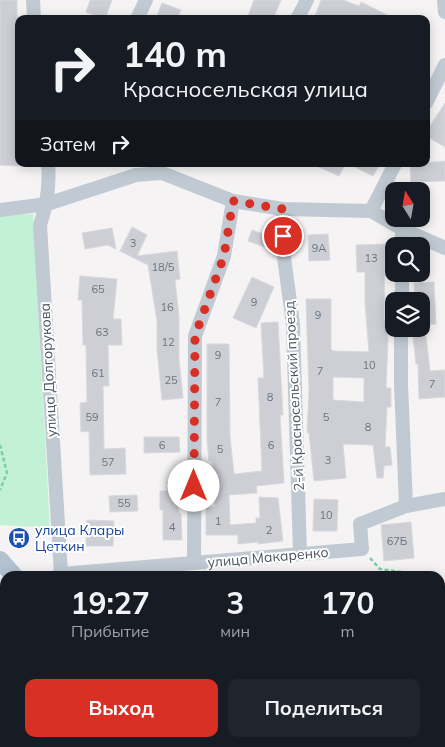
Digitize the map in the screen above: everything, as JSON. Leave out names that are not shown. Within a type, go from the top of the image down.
[{"type":"main road","points":[[0,560],[10,571]]},
{"type":"street","points":[[32,0],[34,15]]},
{"type":"street","points":[[139,15],[146,0]]},
{"type":"street","points":[[299,15],[308,0]]},
{"type":"street","points":[[444,0],[445,12]]},
{"type":"street","points":[[430,94],[445,65]]},
{"type":"street","name":"улица Долгорукова","points":[[48,167],[47,204],[40,225],[59,571]]},
{"type":"street","points":[[372,212],[394,167]]},
{"type":"street","points":[[0,210],[47,204],[136,175],[164,169],[233,201],[283,209],[372,212],[385,219]]},
{"type":"street","points":[[194,563],[195,336],[224,256],[233,201]]},
{"type":"street","name":"2-й Красносельский проезд","points":[[283,209],[283,250],[293,324],[300,554]]},
{"type":"street","points":[[402,237],[402,228],[445,248]]},
{"type":"street","points":[[401,337],[400,384],[406,506]]},
{"type":"street","points":[[362,549],[360,524],[406,506],[445,500]]},
{"type":"street","name":"улица Макаренко","points":[[104,571],[362,549]]},
{"type":"path","points":[[0,444],[7,473],[0,490]]},
{"type":"path","points":[[362,549],[380,569],[394,571]]},
{"type":"green space","points":[[33,214],[50,528],[0,525],[0,215]]},
{"type":"building","points":[[0,0],[17,0],[17,15],[15,15],[15,166],[0,165]]},
{"type":"building","points":[[90,0],[112,0],[106,15],[94,15],[86,12]]},
{"type":"building","points":[[254,0],[281,0],[275,15],[248,15]]},
{"type":"building","points":[[321,0],[343,0],[359,6],[361,2],[387,15],[315,15]]},
{"type":"building","points":[[162,3],[181,10],[179,15],[158,15]]},
{"type":"building","points":[[445,103],[445,147],[430,138],[430,126]]},
{"type":"building","points":[[445,161],[445,181],[411,182],[410,167],[430,167],[430,162]]},
{"type":"building","points":[[319,167],[344,167],[339,176]]},
{"type":"building","points":[[355,167],[378,167],[373,176]]},
{"type":"building","points":[[132,227],[147,235],[137,256],[177,251],[180,279],[175,280],[179,316],[179,359],[183,398],[162,400],[157,349],[157,321],[148,265],[120,251]]},
{"type":"building","points":[[112,228],[116,249],[108,245],[85,249],[82,233]]},
{"type":"building","points":[[252,230],[270,236],[265,247],[248,241]]},
{"type":"building","points":[[328,234],[330,260],[309,261],[308,235]]},
{"type":"building","points":[[385,244],[384,319],[385,337],[388,337],[388,339],[386,388],[391,388],[391,407],[387,407],[385,447],[390,447],[392,465],[384,466],[383,478],[377,478],[373,445],[343,444],[346,478],[314,481],[309,433],[307,433],[309,392],[306,299],[331,299],[331,349],[333,351],[369,352],[365,303],[365,272],[357,272],[356,245]],"holes":[[[333,377],[364,378],[364,402],[333,400]]]},
{"type":"building","points":[[80,276],[117,279],[113,319],[121,319],[122,345],[108,345],[109,386],[103,386],[104,449],[125,448],[126,474],[90,475],[89,431],[81,432],[80,403],[87,402],[86,345],[83,345],[82,300],[78,300]]},
{"type":"building","points":[[252,277],[274,287],[256,328],[233,318]]},
{"type":"building","points":[[434,282],[436,324],[430,324],[430,292],[414,292],[414,283]]},
{"type":"building","points":[[278,322],[283,415],[280,415],[284,483],[256,486],[257,493],[229,495],[230,525],[256,523],[256,518],[260,518],[259,497],[278,498],[283,541],[238,544],[238,535],[206,535],[206,507],[215,507],[212,461],[209,461],[207,440],[207,344],[229,344],[230,437],[234,474],[262,471],[258,378],[264,378],[261,323]]},
{"type":"building","points":[[413,337],[426,337],[430,371],[445,370],[445,397],[419,399],[418,364],[416,364]]},
{"type":"building","points":[[144,437],[179,437],[180,452],[144,453]]},
{"type":"building","points":[[167,482],[178,482],[182,540],[163,540],[163,510],[160,510],[160,491],[167,491]]},
{"type":"building","points":[[137,495],[138,511],[110,512],[109,496]]},
{"type":"building","points":[[314,499],[338,500],[337,531],[313,531]]},
{"type":"building","points":[[87,520],[114,521],[113,546],[86,546]]},
{"type":"building","points":[[411,522],[414,558],[384,561],[381,525]]},
{"type":"place","name":"улица Клары Цеткин","points":[[19,538]]},
{"type":"route","points":[[194,486],[195,336],[224,256],[233,201],[283,209],[283,236]]}]
